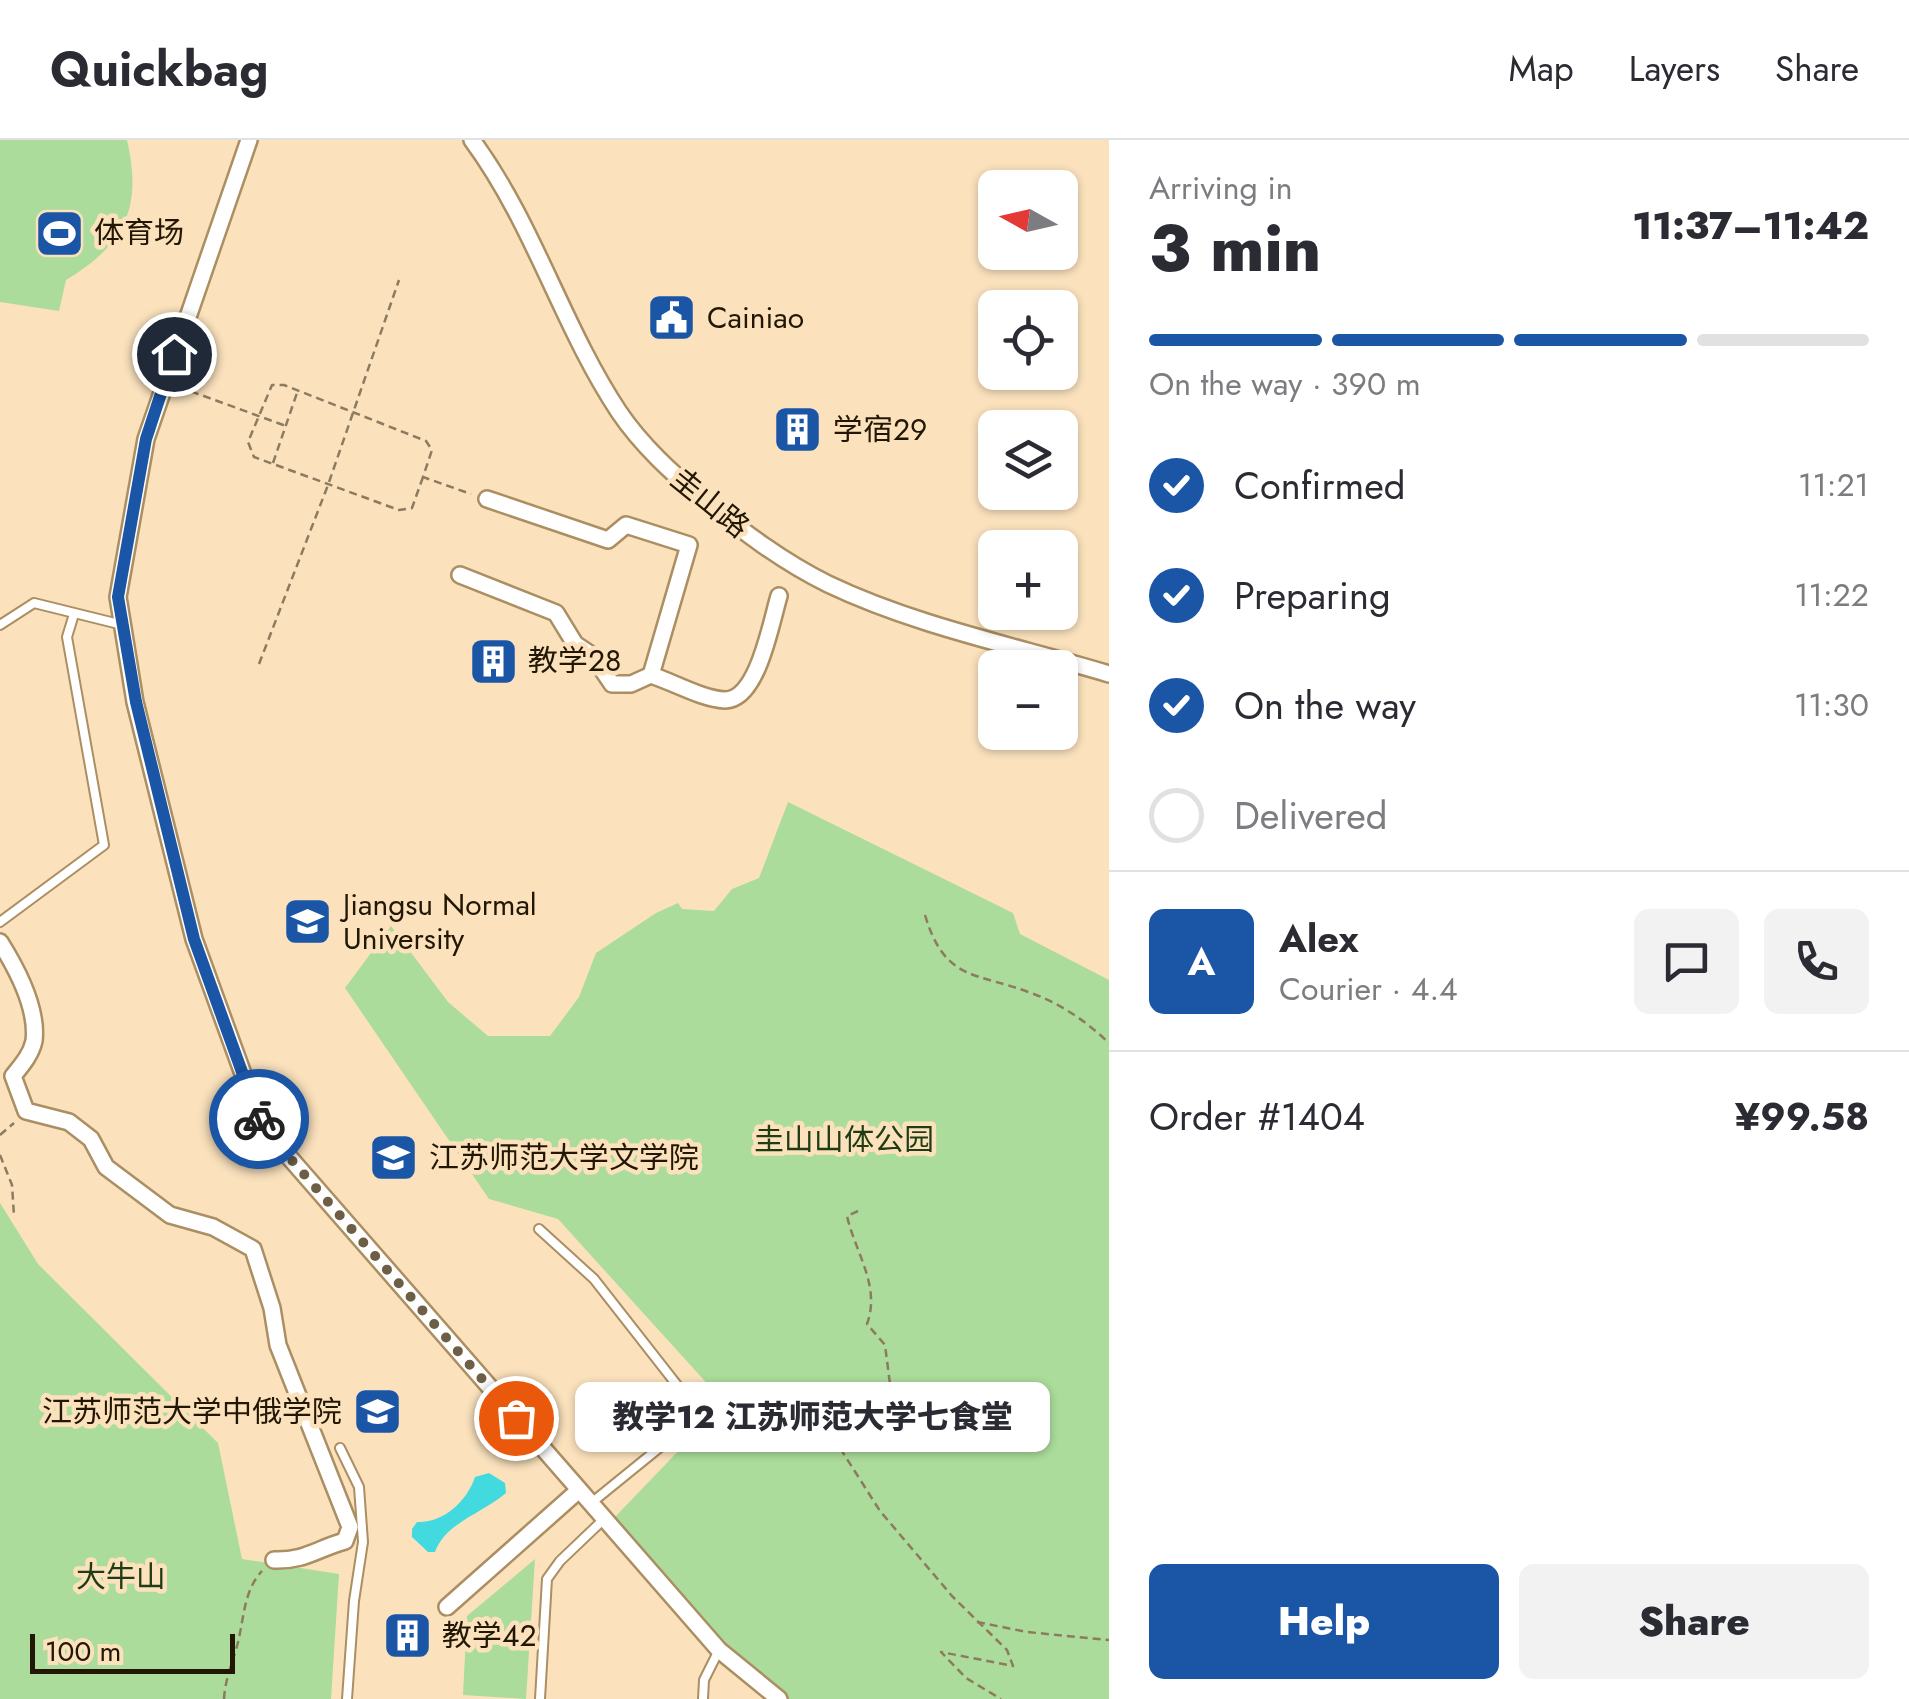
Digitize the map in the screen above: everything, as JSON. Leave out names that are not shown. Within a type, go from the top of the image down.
[{"type":"street","points":[[250,140],[146,439],[118,597],[136,702],[194,939],[262,1126],[719,1650],[780,1699]]},
{"type":"street","name":"圭山路","points":[[472,140],[510,197],[584,352],[620,414],[682,481],[786,562],[826,583],[875,605],[1109,674]]},
{"type":"street","points":[[487,499],[608,540],[626,525],[689,546],[651,675]]},
{"type":"street","points":[[460,576],[556,613],[575,644],[594,656],[612,684],[631,684],[651,675],[727,700],[744,694],[754,678],[779,596]]},
{"type":"street","points":[[0,942],[27,991],[34,1040],[26,1060],[13,1076],[26,1112],[69,1122],[91,1139],[106,1166],[170,1215],[213,1227],[254,1249],[272,1308],[278,1345],[350,1527],[345,1540],[319,1548],[307,1557],[274,1560]]},
{"type":"street","points":[[447,1607],[579,1490]]},
{"type":"lane","points":[[0,624],[34,603],[122,625]]},
{"type":"lane","points":[[0,922],[104,845],[67,638],[74,614]]},
{"type":"lane","points":[[539,1228],[594,1279],[684,1394],[686,1419],[659,1448],[590,1504]]},
{"type":"lane","points":[[340,1448],[359,1487],[363,1542],[346,1699]]},
{"type":"lane","points":[[540,1699],[547,1579],[603,1520]]},
{"type":"lane","points":[[703,1699],[704,1680],[719,1650]]},
{"type":"path","points":[[259,664],[328,485],[399,280]]},
{"type":"path","points":[[272,385],[355,410],[426,441],[432,450],[412,508],[398,510],[254,457],[248,442],[272,385]]},
{"type":"path","points":[[162,390],[190,390],[286,426]]},
{"type":"path","points":[[273,464],[298,390]]},
{"type":"path","points":[[422,477],[487,499]]},
{"type":"path","points":[[925,915],[944,958],[974,977],[1029,992],[1060,1007],[1083,1020],[1109,1043]]},
{"type":"path","points":[[0,1135],[26,1112]]},
{"type":"path","points":[[0,1155],[12,1185],[14,1216]]},
{"type":"path","points":[[858,1211],[847,1216],[851,1236],[865,1264],[873,1308],[867,1324],[885,1346],[894,1416],[876,1432],[861,1431],[814,1407],[880,1511],[976,1622],[1007,1650],[1013,1666],[940,1652],[966,1678],[1001,1699]]},
{"type":"path","points":[[224,1699],[224,1684],[254,1580],[274,1560]]},
{"type":"path","points":[[976,1622],[1109,1640]]},
{"type":"green space","name":"体育场","points":[[0,140],[127,140],[132,186],[124,223],[102,253],[66,280],[59,311],[0,302]]},
{"type":"green space","name":"圭山山体公园","points":[[788,802],[1013,913],[1020,934],[1109,980],[1109,1699],[789,1699],[722,1643],[614,1518],[711,1417],[712,1389],[558,1219],[489,1199],[345,988],[391,926],[448,1002],[488,1036],[550,1036],[579,997],[596,953],[656,913],[678,903],[682,909],[714,911],[732,889],[759,878]]},
{"type":"green space","name":"大牛山","points":[[0,1203],[38,1264],[218,1443],[242,1559],[339,1574],[331,1699],[0,1699]]},
{"type":"green space","points":[[535,1559],[526,1699],[463,1695],[467,1616]]},
{"type":"water","points":[[489,1473],[505,1483],[506,1493],[447,1533],[435,1552],[428,1552],[412,1537],[417,1522],[445,1515],[460,1502],[475,1477]]},
{"type":"way so far","points":[[259,1119],[516,1418]]},
{"type":"place","name":"体育场","points":[[59,233]]},
{"type":"place","name":"Cainiao","points":[[672,318]]},
{"type":"place","name":"学宿29","points":[[798,430]]},
{"type":"place","name":"教学28","points":[[493,661]]},
{"type":"place","name":"Jiangsu Normal University","points":[[308,922]]},
{"type":"place","name":"江苏师范大学文学院","points":[[394,1158]]},
{"type":"place","name":"江苏师范大学中俄学院","points":[[377,1412]]},
{"type":"place","name":"教学12 江苏师范大学七食堂","points":[[516,1418]]},
{"type":"place","name":"教学42","points":[[407,1636]]},
{"type":"route","points":[[174,354],[146,439],[118,597],[136,702],[194,939],[259,1119]]}]
